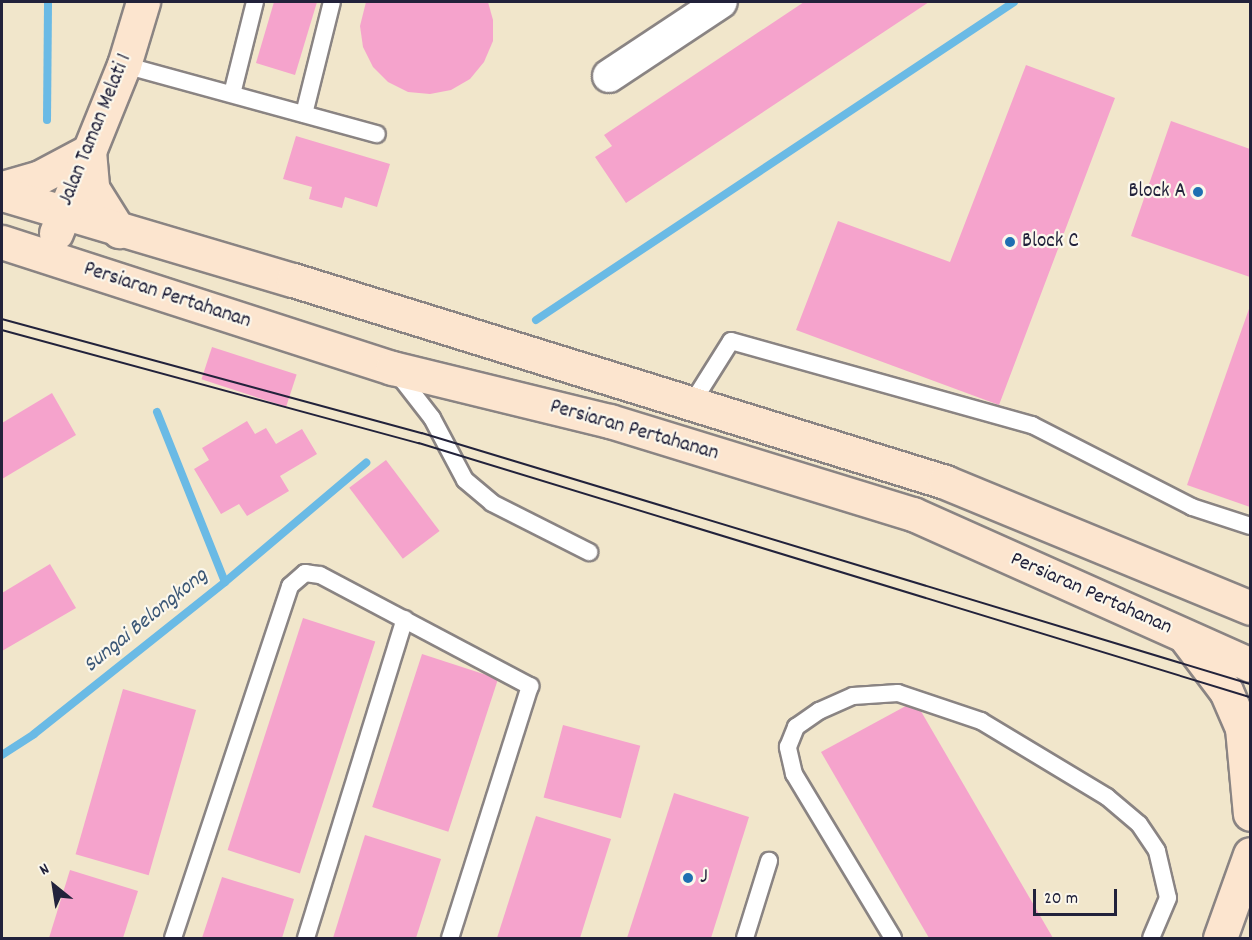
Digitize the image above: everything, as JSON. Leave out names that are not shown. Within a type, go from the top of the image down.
[{"type":"main road","name":"Jalan Taman Melati 1","points":[[48,257],[63,213],[124,65],[143,2]]},
{"type":"main road","points":[[2,188],[38,178],[89,151],[92,188],[118,231]]},
{"type":"main road","name":"Persiaran Pertahanan","points":[[2,194],[118,231],[293,280],[945,482],[1243,602]]},
{"type":"main road","name":"Persiaran Pertahanan","points":[[2,242],[392,368],[610,421],[913,514],[1251,665]]},
{"type":"main road","points":[[1183,635],[1226,691],[1242,728],[1251,814]]},
{"type":"main road","points":[[1220,939],[1251,854]]},
{"type":"street","points":[[609,76],[721,2]]},
{"type":"lane","points":[[232,94],[255,2]]},
{"type":"lane","points":[[304,114],[332,2]]},
{"type":"lane","points":[[124,65],[377,134]]},
{"type":"lane","points":[[692,403],[731,341],[1032,425],[1192,507],[1251,526]]},
{"type":"lane","points":[[392,368],[432,418],[465,480],[492,504],[589,552]]},
{"type":"lane","points":[[173,939],[290,586],[305,573],[320,575],[530,686],[450,939]]},
{"type":"lane","points":[[306,939],[405,619]]},
{"type":"lane","points":[[893,939],[794,774],[788,747],[796,727],[819,711],[853,696],[898,693],[981,722],[1107,796],[1139,824],[1157,850],[1168,898],[1151,939]]},
{"type":"lane","points":[[745,939],[769,861]]},
{"type":"building","points":[[274,2],[317,2],[295,75],[256,63]]},
{"type":"building","points":[[366,2],[488,2],[493,20],[493,41],[484,62],[470,79],[451,90],[430,94],[408,92],[388,82],[373,67],[363,47],[360,26]]},
{"type":"building","points":[[804,2],[929,2],[626,203],[595,157],[612,146],[604,135]]},
{"type":"building","name":"Block C","points":[[1026,65],[1115,98],[999,405],[796,330],[838,221],[950,262]]},
{"type":"building","name":"Block A","points":[[1171,121],[1250,149],[1250,277],[1131,236]]},
{"type":"building","points":[[296,136],[390,164],[377,207],[345,197],[342,208],[309,199],[312,187],[283,179]]},
{"type":"building","points":[[1250,306],[1250,507],[1187,485]]},
{"type":"building","points":[[212,347],[297,375],[286,407],[201,379]]},
{"type":"building","points":[[52,393],[76,435],[2,479],[2,423]]},
{"type":"building","points":[[247,421],[255,434],[266,428],[276,444],[302,429],[317,454],[280,476],[289,491],[247,516],[239,504],[221,514],[194,469],[209,460],[202,448]]},
{"type":"building","points":[[386,460],[440,531],[403,559],[349,488]]},
{"type":"building","points":[[50,564],[76,608],[2,651],[2,593]]},
{"type":"building","points":[[303,618],[375,641],[300,874],[228,850]]},
{"type":"building","points":[[422,654],[498,679],[448,832],[372,807]]},
{"type":"building","points":[[123,689],[196,710],[149,875],[76,854]]},
{"type":"building","points":[[915,701],[1053,938],[929,938],[821,752]]},
{"type":"building","points":[[563,725],[640,746],[621,818],[544,797]]},
{"type":"building","name":"J","points":[[674,793],[749,817],[711,938],[627,938]]},
{"type":"building","points":[[536,816],[611,839],[580,938],[497,938]]},
{"type":"building","points":[[365,835],[441,859],[416,938],[333,938]]},
{"type":"building","points":[[70,870],[138,891],[123,938],[49,938]]},
{"type":"building","points":[[222,877],[294,899],[282,938],[202,938]]},
{"type":"waterway","name":"Sungai Belongkong","points":[[47,120],[48,2]]},
{"type":"waterway","points":[[536,320],[1014,2]]},
{"type":"waterway","name":"Sungai Belongkong","points":[[157,412],[225,582]]},
{"type":"waterway","name":"Sungai Belongkong","points":[[2,755],[34,734],[225,582],[366,463]]},
{"type":"tram line","points":[[2,319],[422,433],[1250,684]]},
{"type":"tram line","points":[[2,330],[419,443],[1250,697]]},
{"type":"place","name":"Block A","points":[[1198,192]]},
{"type":"place","name":"Block C","points":[[1010,242]]},
{"type":"place","name":"J","points":[[688,878]]}]
